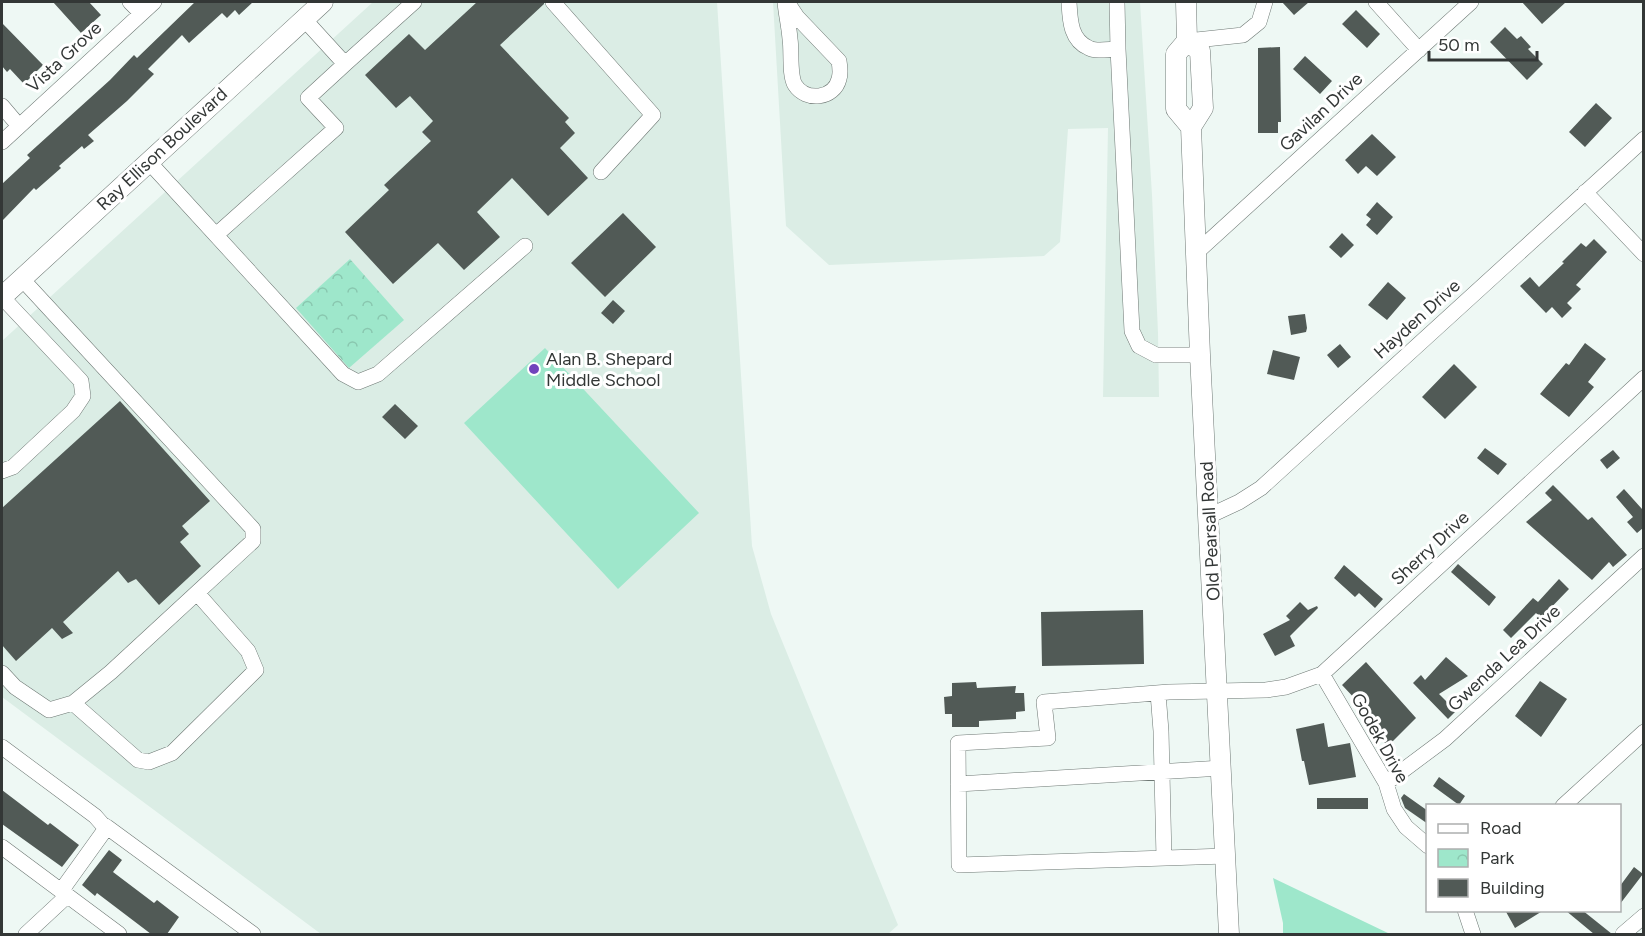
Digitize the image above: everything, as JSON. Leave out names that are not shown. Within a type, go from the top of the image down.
[{"type":"main road","name":"Ray Ellison Boulevard","points":[[2,297],[323,2]]},
{"type":"main road","name":"Old Pearsall Road","points":[[1185,2],[1187,41],[1200,51],[1203,108],[1191,127],[1200,356],[1229,931]]},
{"type":"street","name":"Vista Grove","points":[[2,142],[136,7],[154,2]]},
{"type":"street","points":[[216,235],[336,128],[308,98],[414,2]]},
{"type":"street","points":[[553,2],[653,115],[601,172]]},
{"type":"street","points":[[786,2],[839,61],[840,78],[837,85],[824,96],[807,95],[796,86],[793,79],[786,2]]},
{"type":"street","points":[[1069,2],[1070,22],[1077,40],[1090,49],[1118,50]]},
{"type":"street","points":[[1117,2],[1132,331],[1139,346],[1156,355],[1200,356]]},
{"type":"street","points":[[1187,41],[1243,36],[1259,22],[1265,2]]},
{"type":"street","points":[[1376,2],[1419,50]]},
{"type":"street","name":"Gavilan Drive","points":[[1197,252],[1471,2]]},
{"type":"street","points":[[304,19],[345,64]]},
{"type":"street","points":[[2,106],[19,126]]},
{"type":"street","name":"Hayden Drive","points":[[1209,516],[1239,502],[1261,488],[1644,138]]},
{"type":"street","points":[[149,162],[343,374],[358,382],[378,374],[525,246]]},
{"type":"street","points":[[1585,192],[1644,254]]},
{"type":"street","points":[[2,673],[15,687],[49,710],[73,703],[111,672],[253,541],[253,529],[22,279]]},
{"type":"street","points":[[2,297],[81,381],[83,396],[73,411],[13,467],[2,471]]},
{"type":"street","name":"Sherry Drive","points":[[958,784],[958,743],[1048,738],[1044,702],[1158,693],[1266,690],[1286,687],[1322,675],[1644,378]]},
{"type":"street","name":"Gwenda Lea Drive","points":[[1386,783],[1445,739],[1644,556]]},
{"type":"street","points":[[73,703],[138,760],[149,762],[172,753],[256,670],[248,651],[197,593]]},
{"type":"street","name":"Godek Drive","points":[[1322,675],[1386,783],[1394,809],[1406,827],[1426,844]]},
{"type":"street","points":[[1158,693],[1164,858]]},
{"type":"street","points":[[1565,804],[1644,732]]},
{"type":"street","points":[[2,747],[95,816],[102,824],[253,934]]},
{"type":"street","points":[[1222,768],[958,784],[959,865],[1226,856]]},
{"type":"street","points":[[26,934],[64,894],[107,827]]},
{"type":"street","points":[[2,847],[119,934]]},
{"type":"street","points":[[1466,912],[1473,934]]},
{"type":"street","points":[[1623,934],[1644,916]]},
{"type":"shaded area","points":[[373,2],[717,2],[752,546],[771,614],[898,925],[888,934],[321,934],[2,697],[2,341]]},
{"type":"shaded area","points":[[773,2],[1140,2],[1152,195],[1159,397],[1103,397],[1108,128],[1068,129],[1060,242],[1044,256],[829,265],[786,226]]},
{"type":"green space","points":[[350,259],[404,320],[349,368],[296,308]]},
{"type":"green space","points":[[545,348],[699,513],[618,589],[464,423]]},
{"type":"green space","points":[[1273,878],[1390,934],[1283,934],[1283,923]]},
{"type":"building","points":[[53,2],[89,2],[101,15],[81,33]]},
{"type":"building","points":[[195,2],[253,2],[239,15],[235,10],[227,18],[222,13],[189,43],[182,35],[148,69],[154,74],[88,135],[94,141],[84,149],[82,146],[59,166],[61,168],[36,190],[34,188],[2,221],[2,184],[30,158],[27,155],[110,80],[134,55],[137,58]]},
{"type":"building","points":[[477,2],[544,2],[500,45],[569,118],[565,122],[575,133],[560,148],[588,178],[548,216],[512,178],[477,212],[500,237],[464,270],[438,243],[393,284],[345,232],[389,190],[384,185],[431,141],[422,132],[433,121],[410,96],[396,108],[365,75],[409,34],[425,50]]},
{"type":"building","points":[[1282,2],[1309,2],[1294,15]]},
{"type":"building","points":[[1522,2],[1566,2],[1542,24]]},
{"type":"building","points":[[1356,10],[1380,34],[1367,48],[1342,24]]},
{"type":"building","points":[[2,23],[43,65],[24,84],[10,69],[7,72],[2,66]]},
{"type":"building","points":[[1505,27],[1517,39],[1521,36],[1531,47],[1528,49],[1543,64],[1527,80],[1490,42]]},
{"type":"building","points":[[1280,47],[1281,122],[1278,122],[1278,133],[1258,133],[1258,48]]},
{"type":"building","points":[[1305,56],[1332,81],[1320,94],[1293,69]]},
{"type":"building","points":[[1596,103],[1612,118],[1585,147],[1569,132]]},
{"type":"building","points":[[1372,134],[1396,157],[1377,176],[1366,166],[1358,174],[1345,160]]},
{"type":"building","points":[[1377,202],[1393,217],[1377,235],[1366,225],[1371,219],[1366,215]]},
{"type":"building","points":[[623,213],[656,247],[605,297],[571,263]]},
{"type":"building","points":[[1342,233],[1354,245],[1341,258],[1329,247]]},
{"type":"building","points":[[1594,239],[1607,252],[1576,285],[1581,289],[1567,303],[1572,308],[1562,318],[1552,307],[1546,313],[1520,286],[1530,277],[1539,287],[1581,243],[1586,247]]},
{"type":"building","points":[[1388,282],[1406,298],[1387,320],[1368,305]]},
{"type":"building","points":[[613,300],[625,311],[613,324],[601,313]]},
{"type":"building","points":[[1305,314],[1306,332],[1291,335],[1288,316]]},
{"type":"building","points":[[1585,343],[1606,359],[1588,382],[1594,387],[1569,417],[1540,394],[1566,363],[1569,365]]},
{"type":"building","points":[[1340,344],[1351,357],[1338,368],[1327,355]]},
{"type":"building","points":[[1273,350],[1300,357],[1294,380],[1267,374]]},
{"type":"building","points":[[1454,364],[1477,387],[1445,419],[1422,397]]},
{"type":"building","points":[[120,401],[210,501],[182,526],[189,534],[180,542],[201,566],[159,605],[136,579],[128,583],[118,571],[63,622],[73,633],[62,639],[52,628],[16,661],[2,645],[2,508]]},
{"type":"building","points":[[395,404],[418,426],[405,439],[382,417]]},
{"type":"building","points":[[1485,448],[1507,464],[1498,475],[1477,458]]},
{"type":"building","points":[[1613,450],[1620,458],[1607,469],[1600,460]]},
{"type":"building","points":[[1553,485],[1588,520],[1592,517],[1627,555],[1613,567],[1609,562],[1592,580],[1526,522],[1552,500],[1545,493]]},
{"type":"building","points":[[1624,489],[1642,509],[1644,508],[1644,529],[1637,533],[1627,522],[1633,517],[1616,497]]},
{"type":"building","points":[[1458,564],[1496,597],[1489,606],[1451,572]]},
{"type":"building","points":[[1344,565],[1383,599],[1375,608],[1359,593],[1355,597],[1334,578]]},
{"type":"building","points":[[1559,579],[1569,589],[1541,618],[1536,613],[1511,638],[1503,630],[1533,598],[1538,602]]},
{"type":"building","points":[[1300,602],[1308,610],[1317,606],[1318,608],[1290,636],[1295,646],[1275,656],[1263,634],[1290,620],[1286,616]]},
{"type":"building","points":[[1143,610],[1144,664],[1042,666],[1041,612]]},
{"type":"building","points":[[1446,657],[1468,676],[1439,694],[1456,711],[1448,719],[1413,683],[1421,675],[1425,680]]},
{"type":"building","points":[[1366,662],[1416,718],[1388,746],[1380,738],[1385,733],[1342,685]]},
{"type":"building","points":[[1540,681],[1567,699],[1541,737],[1515,716]]},
{"type":"building","points":[[976,682],[977,688],[1016,686],[1015,693],[1024,693],[1025,711],[1016,712],[1016,719],[979,721],[979,727],[952,727],[952,714],[945,714],[944,697],[952,696],[952,683]]},
{"type":"building","points":[[1324,723],[1328,747],[1350,743],[1356,777],[1309,785],[1296,729]]},
{"type":"building","points":[[1439,777],[1465,796],[1458,804],[1433,786]]},
{"type":"building","points":[[2,790],[79,845],[62,867],[2,824]]},
{"type":"building","points":[[1404,794],[1426,810],[1426,823],[1405,808],[1401,798]]},
{"type":"building","points":[[1317,798],[1368,798],[1368,809],[1317,809]]},
{"type":"building","points":[[109,850],[122,860],[113,872],[154,903],[157,900],[179,917],[167,934],[151,934],[97,893],[95,896],[82,885]]},
{"type":"building","points":[[1634,867],[1643,874],[1621,903],[1621,885]]},
{"type":"building","points":[[1506,912],[1541,912],[1515,928]]},
{"type":"building","points":[[1567,912],[1584,912],[1612,934],[1594,934]]},
{"type":"place","name":"Alan B. Shepard Middle School","points":[[534,369]]}]
